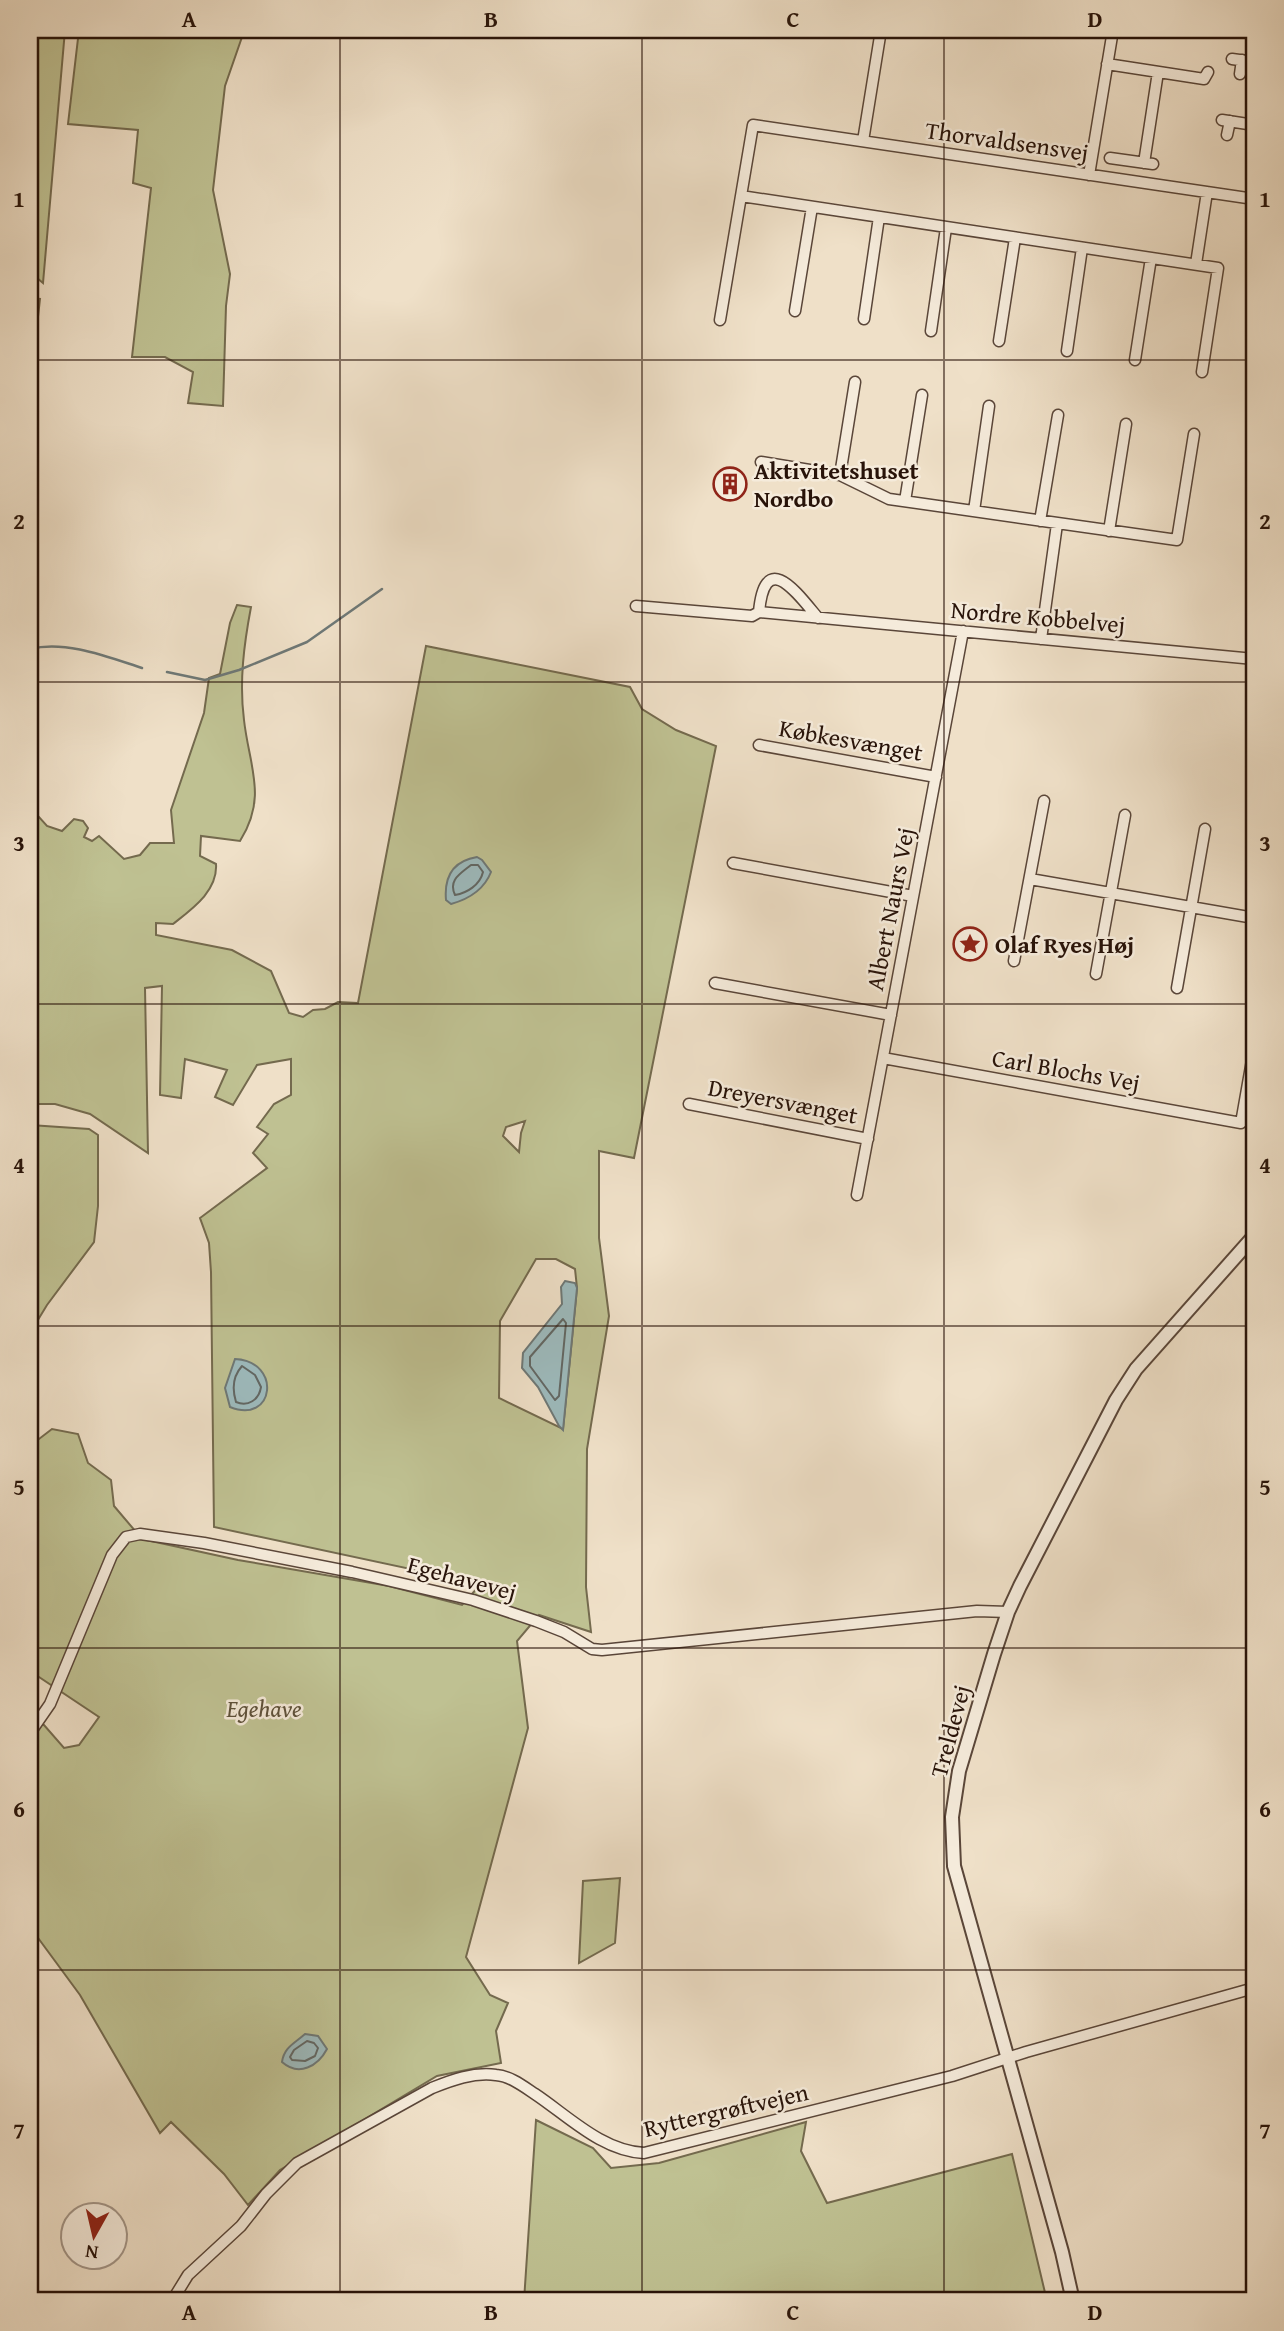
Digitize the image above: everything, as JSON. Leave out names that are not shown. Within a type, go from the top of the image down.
[{"type":"street","points":[[863,141],[881,30]]},
{"type":"street","points":[[1089,175],[1113,32],[1090,30]]},
{"type":"street","points":[[1240,74],[1237,60],[1254,62]]},
{"type":"street","points":[[1107,64],[1204,79],[1208,72]]},
{"type":"street","points":[[1110,158],[1148,164],[1158,72]]},
{"type":"street","points":[[1227,135],[1226,121],[1254,125]]},
{"type":"street","name":"Thorvaldsensvej","points":[[741,197],[753,125],[1254,199]]},
{"type":"street","points":[[1196,264],[1207,192]]},
{"type":"street","points":[[720,320],[741,197],[1218,268],[1200,364]]},
{"type":"street","points":[[795,311],[812,207]]},
{"type":"street","points":[[864,318],[879,217]]},
{"type":"street","points":[[931,331],[946,228]]},
{"type":"street","points":[[999,341],[1015,238]]},
{"type":"street","points":[[1068,351],[1082,248]]},
{"type":"street","points":[[1135,360],[1151,258]]},
{"type":"street","points":[[840,475],[855,382]]},
{"type":"street","points":[[840,394],[853,396]]},
{"type":"street","points":[[905,501],[922,395]]},
{"type":"street","points":[[974,511],[989,406]]},
{"type":"street","points":[[1040,521],[1058,415]]},
{"type":"street","points":[[1109,531],[1126,424]]},
{"type":"street","points":[[761,462],[840,475],[890,499],[1177,540],[1194,434]]},
{"type":"street","points":[[1041,639],[1057,524]]},
{"type":"street","points":[[759,612],[763,587],[770,580],[781,580],[787,582],[818,618]]},
{"type":"street","name":"Nordre Kobbelvej","points":[[636,606],[752,617],[759,612],[1254,659]]},
{"type":"street","name":"Albert Naurs Vej","points":[[857,1195],[963,631]]},
{"type":"street","name":"Købkesvænget","points":[[759,745],[936,777]]},
{"type":"street","points":[[1014,961],[1044,801]]},
{"type":"street","points":[[1096,974],[1125,815]]},
{"type":"street","points":[[1177,988],[1205,829]]},
{"type":"street","points":[[733,863],[913,896]]},
{"type":"street","points":[[1030,879],[1254,918]]},
{"type":"street","points":[[715,983],[891,1016]]},
{"type":"street","name":"Carl Blochs Vej","points":[[883,1058],[1241,1122],[1254,1049]]},
{"type":"street","name":"Dreyersvænget","points":[[689,1104],[868,1139]]},
{"type":"street","name":"Treldevej","points":[[1073,2301],[1062,2252],[954,1866],[951,1832],[953,1797],[958,1771],[1008,1612],[1115,1400],[1136,1369],[1254,1236]]},
{"type":"street","name":"Egehavevej","points":[[30,1740],[33,1730],[50,1704],[112,1555],[126,1537],[140,1534],[204,1543],[421,1587],[536,1621],[564,1632],[592,1649],[602,1650],[977,1611],[1008,1612]]},
{"type":"street","name":"Ryttergrøftvejen","points":[[172,2301],[188,2275],[241,2226],[266,2194],[297,2163],[432,2088],[456,2079],[476,2074],[498,2075],[518,2083],[616,2148],[644,2153],[952,2076],[1254,1988]]},
{"type":"green space","points":[[30,30],[65,30],[43,283],[30,272]]},
{"type":"green space","points":[[79,30],[243,30],[240,34],[231,31],[242,37],[225,86],[213,190],[230,274],[226,306],[223,406],[188,403],[193,372],[165,357],[132,357],[151,188],[133,183],[138,130],[68,124]]},
{"type":"green space","points":[[30,298],[40,299],[30,388]]},
{"type":"green space","name":"Egehave","points":[[237,605],[251,607],[244,649],[242,692],[254,781],[253,810],[240,841],[201,836],[200,856],[216,864],[213,883],[202,898],[173,924],[156,923],[156,935],[232,950],[271,971],[289,1013],[303,1017],[313,1010],[325,1009],[338,1002],[358,1003],[426,646],[630,687],[642,709],[676,730],[716,746],[634,1158],[599,1151],[599,1238],[609,1316],[587,1449],[586,1587],[591,1632],[539,1615],[517,1641],[528,1728],[466,1957],[490,1995],[508,2003],[496,2031],[501,2063],[437,2076],[280,2170],[248,2205],[224,2174],[171,2122],[160,2133],[80,1995],[30,1927],[30,1772],[37,1742],[30,1735],[30,1724],[44,1725],[64,1748],[79,1745],[99,1717],[30,1671],[30,1457],[35,1442],[52,1429],[78,1434],[88,1463],[111,1480],[114,1506],[142,1539],[238,1560],[389,1586],[462,1605],[481,1584],[214,1527],[211,1272],[209,1243],[200,1218],[267,1168],[253,1153],[268,1134],[257,1127],[274,1104],[291,1095],[291,1059],[257,1065],[233,1105],[215,1097],[227,1070],[185,1059],[181,1098],[160,1095],[162,986],[145,988],[148,1153],[90,1114],[55,1104],[30,1104],[30,807],[47,826],[62,831],[74,819],[83,821],[88,828],[84,837],[92,841],[99,836],[124,859],[140,855],[150,843],[174,843],[171,810],[204,713],[209,678],[220,674],[230,623]],"holes":[[[525,1121],[521,1133],[519,1152],[503,1136],[506,1127]],[[536,1259],[556,1259],[575,1269],[577,1288],[563,1429],[499,1398],[500,1321]]]},
{"type":"green space","points":[[30,1125],[89,1129],[98,1135],[98,1206],[94,1242],[47,1305],[30,1333]]},
{"type":"green space","points":[[620,1878],[615,1943],[579,1963],[583,1881]]},
{"type":"green space","points":[[536,2120],[593,2148],[611,2168],[659,2163],[806,2122],[801,2151],[827,2203],[1012,2154],[1047,2301],[524,2301]]},
{"type":"water","points":[[477,857],[491,872],[488,878],[475,893],[451,904],[446,900],[446,892],[452,871],[462,862]]},
{"type":"water","points":[[565,1281],[575,1283],[577,1288],[563,1430],[538,1387],[522,1368],[523,1353],[562,1304],[561,1287]]},
{"type":"water","points":[[235,1359],[250,1362],[260,1370],[266,1380],[264,1400],[256,1407],[245,1410],[230,1407],[225,1388]]},
{"type":"water","points":[[305,2034],[318,2036],[327,2049],[313,2065],[295,2069],[282,2062],[290,2046]]},
{"type":"waterway","points":[[167,672],[205,680],[239,670],[307,642],[382,589]]},
{"type":"waterway","points":[[30,649],[72,648],[142,668]]},
{"type":"place","name":"Aktivitetshuset Nordbo","points":[[730,484]]},
{"type":"place","name":"Olaf Ryes Høj","points":[[970,944]]}]
